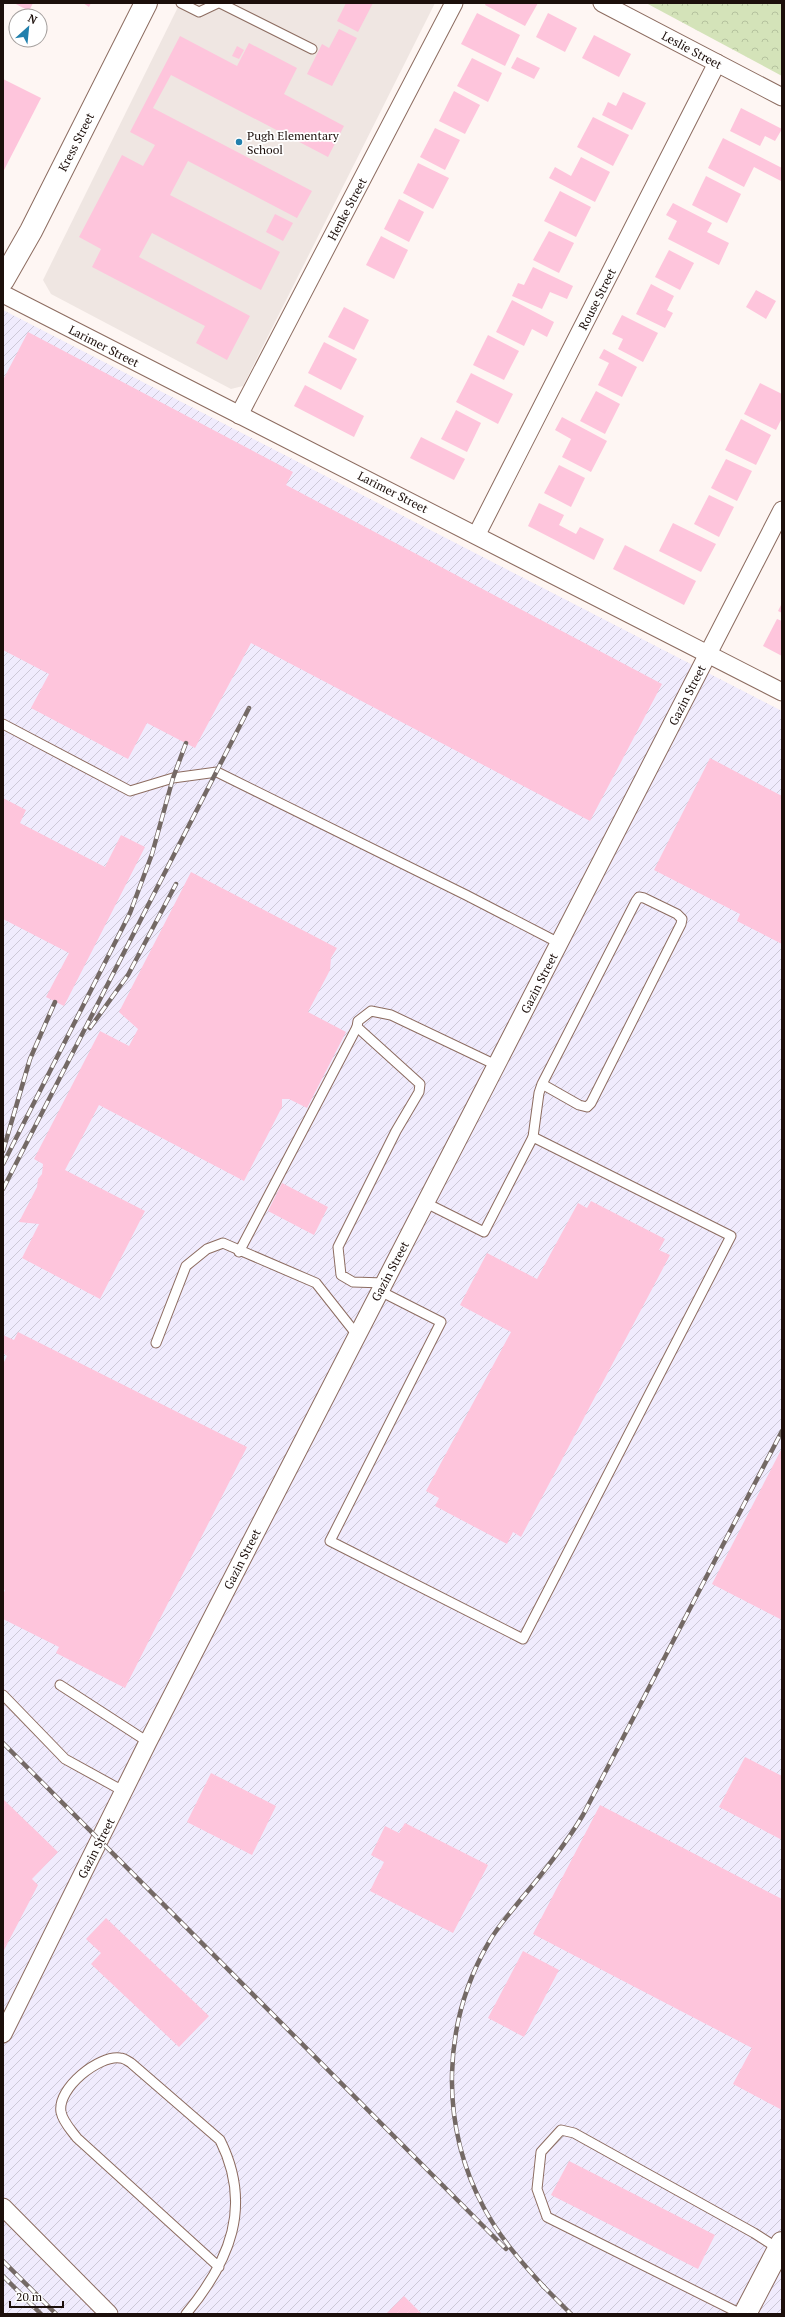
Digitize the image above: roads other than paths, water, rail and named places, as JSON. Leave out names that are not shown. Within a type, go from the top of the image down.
[{"type":"street","name":"Kress Street","points":[[3,280],[31,231],[146,3]]},
{"type":"street","name":"Henke Street","points":[[239,415],[454,3]]},
{"type":"street","name":"Leslie Street","points":[[602,3],[782,97]]},
{"type":"street","name":"Rouse Street","points":[[477,534],[717,63]]},
{"type":"street","name":"Larimer Street","points":[[3,294],[239,415],[477,534],[782,692]]},
{"type":"street","name":"Gazin Street","points":[[3,2034],[148,1742],[356,1335],[782,510]]},
{"type":"street","points":[[3,2207],[109,2314]]},
{"type":"street","points":[[745,2314],[780,2246]]},
{"type":"lane","points":[[181,3],[199,12],[219,3],[312,49]]},
{"type":"lane","points":[[3,724],[130,791],[173,778],[217,772],[466,895],[559,943]]},
{"type":"lane","points":[[426,1202],[484,1232],[534,1137],[539,1094],[542,1084],[639,897],[677,914],[682,919],[681,924],[591,1103],[587,1107],[579,1106],[542,1084]]},
{"type":"lane","points":[[239,1252],[357,1027],[358,1021],[371,1011],[391,1015],[496,1065]]},
{"type":"lane","points":[[357,1027],[420,1084],[419,1092],[396,1132],[338,1247],[341,1275],[353,1282],[382,1287],[441,1322],[330,1541],[523,1639],[731,1236],[534,1137]]},
{"type":"lane","points":[[156,1343],[186,1266],[197,1256],[215,1245],[223,1243],[239,1252],[316,1283],[356,1335]]},
{"type":"lane","points":[[60,1685],[148,1742]]},
{"type":"lane","points":[[3,1695],[65,1759],[124,1792]]},
{"type":"lane","points":[[186,2314],[220,2267],[230,2244],[236,2210],[234,2185],[227,2156],[220,2140],[132,2063],[122,2058],[112,2058],[79,2076],[65,2092],[61,2112],[77,2138],[220,2267]]},
{"type":"lane","points":[[741,2314],[547,2217],[537,2189],[541,2152],[561,2130],[574,2134],[780,2246]]},
{"type":"railway","points":[[3,1189],[249,708]]},
{"type":"railway","points":[[3,1164],[130,913],[152,854],[173,778],[186,743]]},
{"type":"railway","points":[[90,1028],[128,975],[176,884]]},
{"type":"railway","points":[[3,1151],[30,1059],[55,1002]]},
{"type":"railway","points":[[545,2288],[497,2230],[484,2208],[469,2176],[459,2142],[453,2108],[452,2074],[455,2040],[462,2006],[473,1973],[489,1942],[505,1919],[554,1858],[583,1815],[782,1431]]},
{"type":"railway","points":[[3,1743],[506,2249]]},
{"type":"railway","points":[[3,2261],[56,2314]]},
{"type":"railway","points":[[3,2276],[41,2314]]},
{"type":"railway","points":[[542,2285],[571,2314]]},
{"type":"place","name":"Pugh Elementary School","points":[[239,142]]}]
